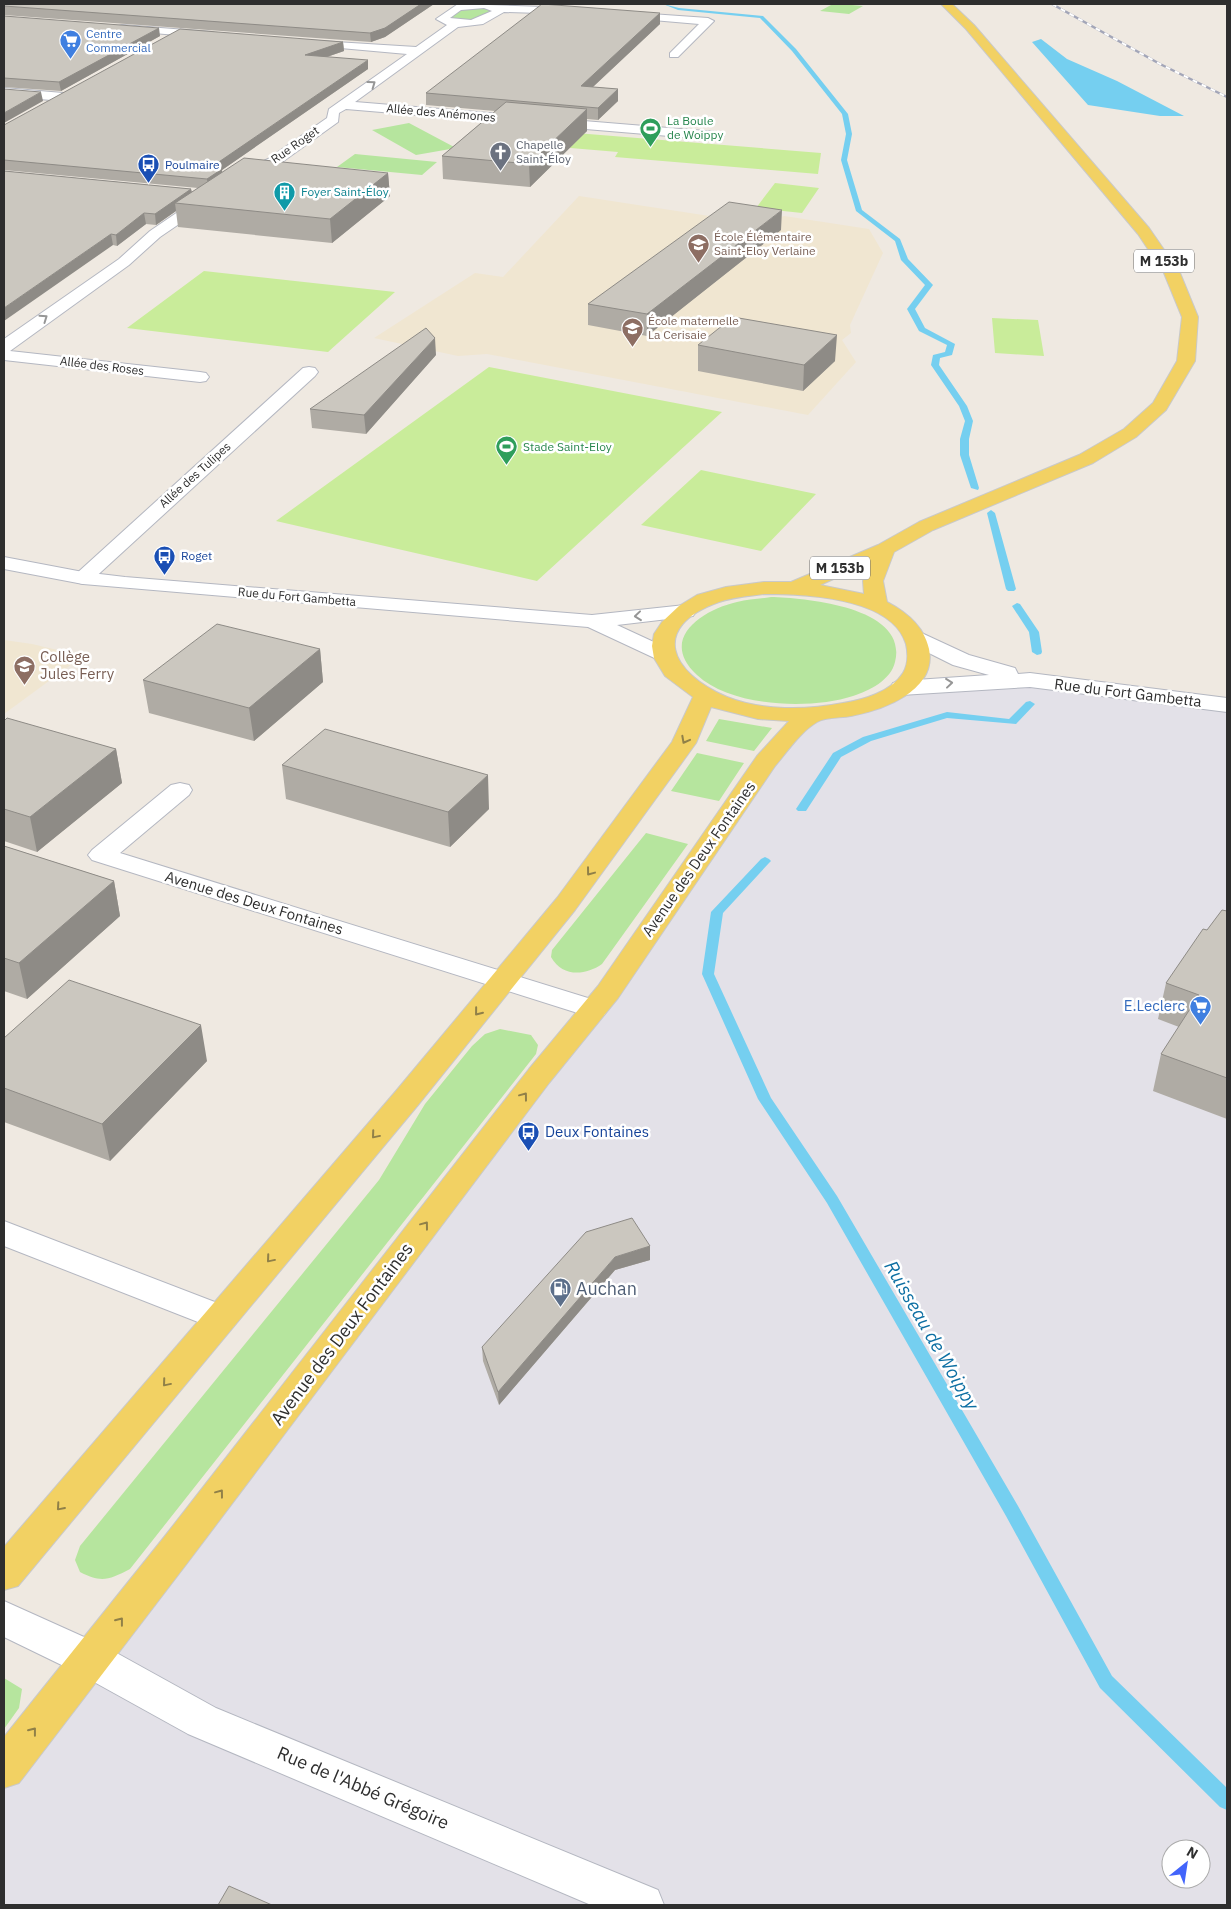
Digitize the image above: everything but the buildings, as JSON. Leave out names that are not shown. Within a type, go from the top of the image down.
[{"type":"main road","name":"M 153b","points":[[796,588],[885,549],[926,526],[1086,459],[1130,433],[1160,406],[1186,361],[1190,317],[1172,273],[1144,231],[970,27],[946,4]]},
{"type":"main road","name":"M 153b","points":[[877,606],[873,581],[885,549]]},
{"type":"main road","points":[[764,588],[796,588],[853,597],[877,606],[904,624],[915,637],[920,655],[915,672],[901,688],[864,706],[839,712],[779,714],[739,707],[705,695],[676,676],[663,655],[663,639],[670,624],[685,611],[706,600],[734,592],[764,588]]},
{"type":"main road","points":[[4,1574],[221,1318],[566,904],[684,743],[705,695]]},
{"type":"main road","name":"Avenue des Deux Fontaines","points":[[4,1769],[594,1009],[766,761],[796,726],[812,714]]},
{"type":"street","points":[[447,4],[465,6]]},
{"type":"street","points":[[497,9],[499,11],[485,20],[457,23],[445,21],[442,17],[454,8],[484,5],[497,9],[528,8],[589,12]]},
{"type":"street","points":[[608,14],[708,21],[674,55]]},
{"type":"street","name":"Rue Roget","points":[[4,346],[124,262],[155,234],[211,195],[236,178],[273,162],[333,119],[333,112],[457,23]]},
{"type":"street","points":[[109,27],[225,36]]},
{"type":"street","points":[[157,45],[180,32]]},
{"type":"street","points":[[292,41],[418,51]]},
{"type":"street","points":[[4,92],[68,94],[42,110]]},
{"type":"street","name":"Allée des Anémones","points":[[344,105],[717,136]]},
{"type":"street","points":[[194,194],[211,195]]},
{"type":"street","name":"Allée des Roses","points":[[4,354],[200,378]]},
{"type":"street","name":"Allée des Tulipes","points":[[83,578],[308,372]]},
{"type":"street","name":"Rue du Fort Gambetta","points":[[4,563],[83,578],[592,621],[685,611]]},
{"type":"street","name":"Rue du Fort Gambetta","points":[[592,621],[663,655]]},
{"type":"street","name":"Rue du Fort Gambetta","points":[[915,637],[961,660],[1030,680]]},
{"type":"street","name":"Rue du Fort Gambetta","points":[[901,688],[956,682],[1030,680],[1227,705]]},
{"type":"street","name":"Avenue des Deux Fontaines","points":[[180,790],[102,855],[594,1009]]},
{"type":"street","points":[[4,1233],[221,1318]]},
{"type":"street","points":[[4,1618],[90,1659]]},
{"type":"street","name":"Rue de l'Abbé Grégoire","points":[[90,1659],[202,1721],[642,1905]]},
{"type":"shaded area","points":[[579,196],[729,219],[765,222],[784,216],[869,229],[883,253],[850,325],[851,333],[842,340],[856,362],[808,415],[487,354],[458,356],[374,338],[475,273],[503,277]]},
{"type":"shaded area","name":"Collège Jules Ferry","points":[[4,640],[32,644],[83,656],[4,714]]},
{"type":"shaded area","points":[[956,683],[1136,693],[1227,705],[1227,1905],[4,1905],[4,1769],[796,727],[884,698]]},
{"type":"green space","points":[[831,5],[863,6],[849,14],[820,11]]},
{"type":"green space","points":[[481,7],[493,11],[482,17],[465,21],[447,17],[459,9]]},
{"type":"green space","points":[[409,123],[456,148],[416,155],[372,130]]},
{"type":"green space","name":"La Boule de Woippy","points":[[501,127],[821,153],[818,174],[615,157],[618,152],[487,141]]},
{"type":"green space","points":[[355,154],[437,162],[422,175],[337,167]]},
{"type":"green space","points":[[775,183],[819,188],[802,213],[756,208]]},
{"type":"green space","points":[[204,271],[395,292],[328,352],[127,328]]},
{"type":"green space","points":[[992,318],[1038,320],[1044,356],[995,353]]},
{"type":"green space","name":"Stade Saint-Eloy","points":[[489,367],[722,412],[537,581],[276,521]]},
{"type":"green space","points":[[701,470],[816,494],[761,551],[641,525]]},
{"type":"green space","points":[[771,597],[829,604],[851,609],[871,618],[886,629],[895,643],[895,662],[893,668],[878,684],[859,694],[835,700],[794,704],[772,703],[730,694],[712,686],[697,675],[686,662],[682,650],[683,638],[689,628],[699,619],[724,606],[741,601]]},
{"type":"green space","points":[[719,719],[772,728],[754,751],[706,741]]},
{"type":"green space","points":[[697,753],[744,763],[719,801],[671,791]]},
{"type":"green space","points":[[646,833],[688,844],[602,964],[588,971],[581,972],[567,971],[561,968],[551,957],[552,950]]},
{"type":"green space","points":[[500,1029],[531,1035],[538,1045],[536,1054],[130,1569],[105,1579],[94,1578],[80,1572],[75,1560],[80,1546],[379,1180],[425,1104],[472,1046],[485,1034]]},
{"type":"green space","points":[[4,1678],[22,1689],[19,1708],[4,1729]]},
{"type":"water","points":[[1041,39],[1067,59],[1117,81],[1184,116],[1160,116],[1088,105],[1032,42]]},
{"type":"waterway","name":"Ruisseau de Woippy","points":[[665,4],[678,9],[761,17],[794,50],[845,114],[849,134],[844,160],[859,211],[898,240],[901,254],[905,260],[929,285],[911,309],[922,329],[951,344],[949,353],[936,357],[935,365],[963,406],[969,421],[966,431],[964,455],[975,488]]},
{"type":"waterway","name":"Ruisseau de Woippy","points":[[991,513],[1011,589]]},
{"type":"waterway","name":"Ruisseau de Woippy","points":[[1017,606],[1034,632],[1037,652]]},
{"type":"waterway","name":"Ruisseau de Woippy","points":[[802,809],[837,755],[867,739],[947,715],[1012,722],[1030,704]]},
{"type":"waterway","name":"Ruisseau de Woippy","points":[[765,861],[717,912],[708,974],[765,1099],[832,1200],[1012,1511],[1106,1682],[1227,1801]]},
{"type":"railway","points":[[1052,4],[1160,64],[1227,97]]},
{"type":"place","name":"Centre Commercial","points":[[70,60]]},
{"type":"place","name":"La Boule de Woippy","points":[[651,147]]},
{"type":"place","name":"Chapelle Saint-Éloy","points":[[500,171]]},
{"type":"place","name":"Poulmaire","points":[[149,184]]},
{"type":"place","name":"Foyer Saint-Éloy","points":[[285,211]]},
{"type":"place","name":"École Élémentaire Saint-Eloy Verlaine","points":[[698,263]]},
{"type":"place","name":"École maternelle La Cerisaie","points":[[632,347]]},
{"type":"place","name":"Stade Saint-Eloy","points":[[507,466]]},
{"type":"place","name":"Roget","points":[[165,575]]},
{"type":"place","name":"Collège Jules Ferry","points":[[24,685]]},
{"type":"place","name":"E.Leclerc","points":[[1201,1025]]},
{"type":"place","name":"Deux Fontaines","points":[[529,1151]]},
{"type":"place","name":"Auchan","points":[[560,1308]]}]
